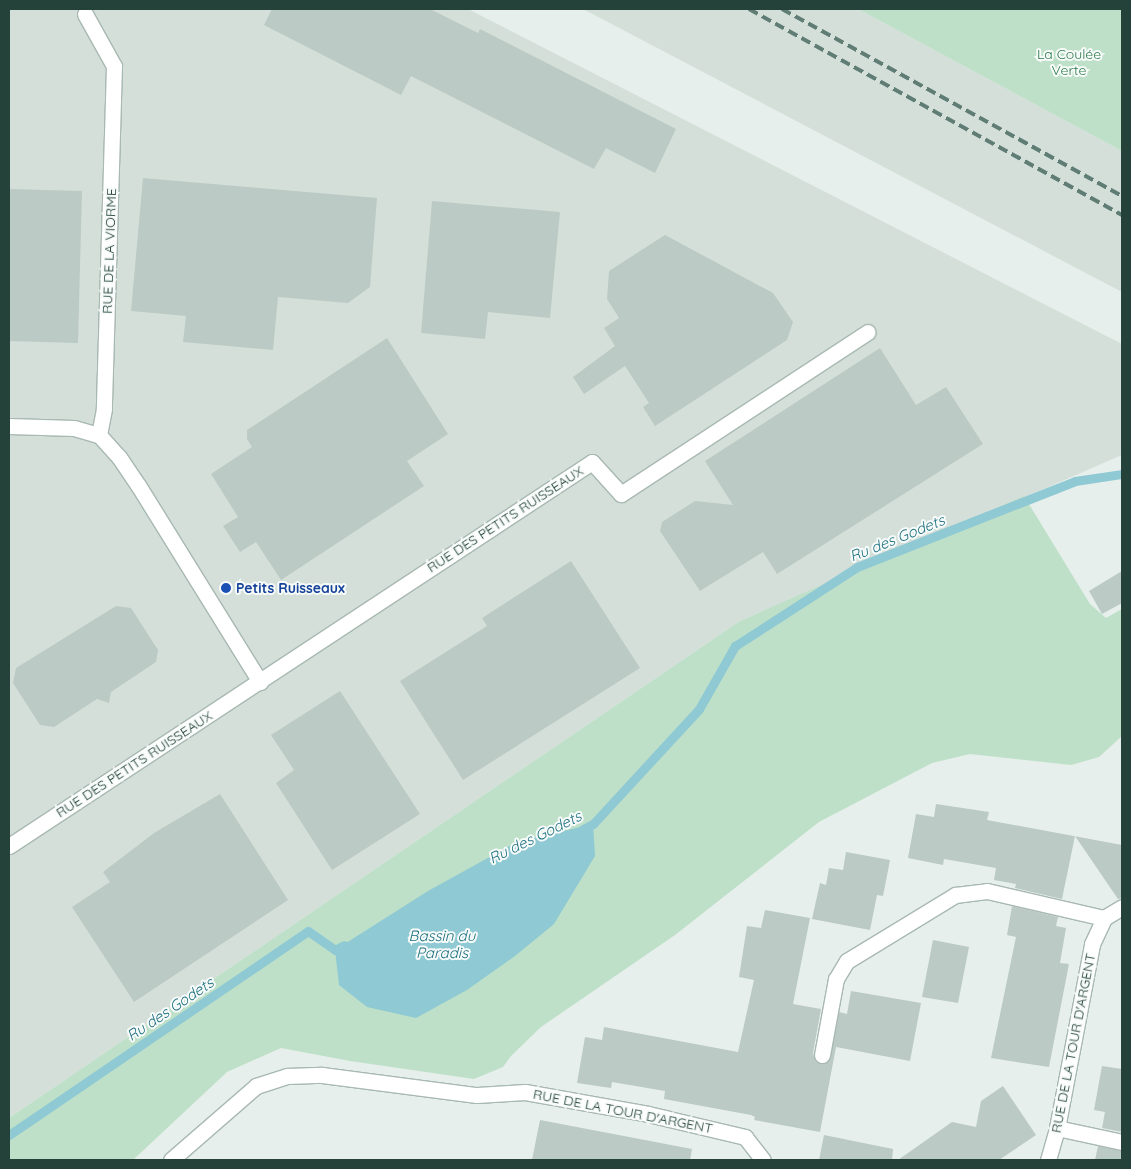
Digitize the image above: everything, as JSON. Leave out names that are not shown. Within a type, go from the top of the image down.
[{"type":"street","name":"RUE DE LA VIORME","points":[[85,14],[114,66],[104,409],[100,435]]},
{"type":"street","name":"RUE DES PETITS RUISSEAUX","points":[[9,846],[592,462],[621,494],[868,332]]},
{"type":"street","points":[[9,426],[74,428],[100,435],[119,457],[260,682]]},
{"type":"street","points":[[822,1055],[836,979],[847,960],[955,895],[987,891],[1104,918],[1122,907]]},
{"type":"street","name":"RUE DE LA TOUR D'ARGENT","points":[[1048,1160],[1058,1128],[1092,944],[1104,918]]},
{"type":"street","name":"RUE DE LA TOUR D'ARGENT","points":[[171,1160],[256,1086],[287,1076],[322,1075],[477,1095],[524,1092],[648,1114],[745,1137],[764,1160]]},
{"type":"street","points":[[1058,1128],[1122,1142]]},
{"type":"shaded area","points":[[9,9],[468,9],[1122,344],[1122,455],[740,621],[9,1118]]},
{"type":"shaded area","points":[[583,9],[858,9],[1122,151],[1122,292]]},
{"type":"green space","name":"La Coulée Verte","points":[[858,9],[1122,9],[1122,151]]},
{"type":"green space","points":[[1024,496],[1090,604],[1106,618],[1122,609],[1122,736],[1099,757],[1071,765],[970,754],[932,763],[819,822],[675,935],[541,1027],[511,1056],[503,1067],[474,1079],[350,1061],[281,1048],[227,1072],[133,1160],[9,1160],[9,1118],[740,621]]},
{"type":"water","name":"Bassin du Paradis","points":[[593,824],[595,856],[554,924],[515,956],[467,990],[416,1018],[367,1007],[339,985],[335,950],[428,891],[517,842]]},
{"type":"building","points":[[272,9],[430,9],[478,33],[480,29],[676,129],[655,173],[606,148],[594,169],[411,76],[401,95],[264,25]]},
{"type":"building","points":[[143,178],[377,198],[370,287],[348,303],[278,297],[273,350],[183,342],[186,316],[131,311]]},
{"type":"building","points":[[9,189],[82,191],[78,343],[9,341]]},
{"type":"building","points":[[432,201],[560,212],[550,318],[488,312],[485,339],[421,333]]},
{"type":"building","points":[[665,235],[773,293],[793,322],[787,340],[655,426],[643,407],[649,403],[625,366],[584,394],[573,377],[615,346],[604,328],[619,318],[607,299],[609,271]]},
{"type":"building","points":[[387,338],[448,434],[407,461],[424,486],[281,580],[256,542],[240,552],[223,526],[238,517],[211,474],[252,447],[247,439],[247,430]]},
{"type":"building","points":[[880,348],[916,405],[946,387],[983,444],[777,574],[763,552],[700,591],[660,531],[662,522],[695,501],[733,505],[705,461]]},
{"type":"building","points":[[571,561],[640,668],[463,780],[400,681],[487,626],[482,618]]},
{"type":"building","points":[[1122,571],[1122,603],[1102,614],[1089,591]]},
{"type":"building","points":[[116,606],[131,608],[158,650],[156,662],[111,692],[109,703],[97,699],[54,727],[40,725],[13,683],[16,668]]},
{"type":"building","points":[[340,691],[420,814],[332,870],[276,783],[294,770],[271,735]]},
{"type":"building","points":[[220,794],[288,900],[134,1002],[72,907],[110,882],[103,872],[154,833]]},
{"type":"building","points":[[936,804],[989,812],[987,820],[1075,836],[1062,899],[1015,888],[1016,884],[994,880],[996,868],[944,859],[943,865],[908,858],[916,814],[934,817]]},
{"type":"building","points":[[1075,836],[1122,845],[1122,898],[1118,899]]},
{"type":"building","points":[[846,852],[890,860],[883,896],[877,895],[870,930],[812,919],[820,883],[826,885],[829,868],[843,870]]},
{"type":"building","points":[[1012,906],[1058,917],[1056,926],[1066,928],[1060,963],[1069,964],[1049,1067],[991,1058],[1016,937],[1007,935]]},
{"type":"building","points":[[765,910],[810,918],[793,1004],[821,1009],[813,1053],[816,1062],[821,1064],[829,1061],[839,1012],[847,1014],[851,991],[921,1003],[910,1061],[836,1047],[820,1132],[754,1120],[755,1117],[751,1115],[664,1099],[665,1091],[612,1082],[611,1088],[577,1083],[585,1037],[602,1040],[604,1027],[738,1052],[754,980],[739,977],[747,926],[761,928]]},
{"type":"building","points":[[933,940],[969,947],[958,1003],[922,997]]},
{"type":"building","points":[[1102,1066],[1122,1069],[1122,1132],[1102,1128],[1105,1112],[1094,1110]]},
{"type":"building","points":[[1003,1086],[1036,1135],[999,1160],[898,1160],[952,1122],[976,1127],[981,1101]]},
{"type":"building","points":[[540,1120],[692,1149],[690,1160],[532,1160]]},
{"type":"building","points":[[824,1135],[893,1149],[892,1160],[819,1160]]},
{"type":"building","points":[[1098,1146],[1122,1151],[1122,1160],[1095,1160]]},
{"type":"waterway","name":"Ru des Godets","points":[[583,829],[593,824],[699,709],[735,646],[857,567],[1075,481],[1122,474]]},
{"type":"waterway","name":"Ru des Godets","points":[[9,1135],[308,931],[335,950],[344,945]]},
{"type":"railway","points":[[749,9],[1122,215]]},
{"type":"railway","points":[[782,9],[1122,196]]},
{"type":"place","name":"Petits Ruisseaux","points":[[226,588]]}]
